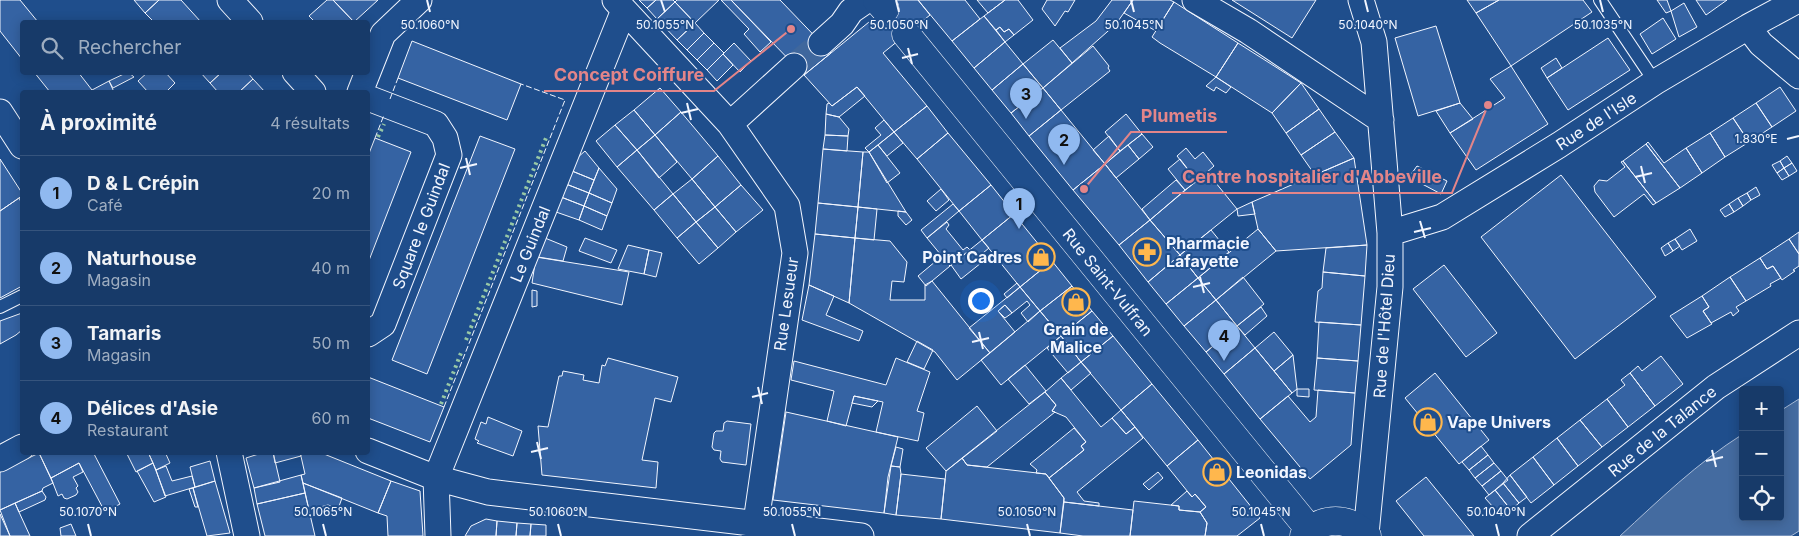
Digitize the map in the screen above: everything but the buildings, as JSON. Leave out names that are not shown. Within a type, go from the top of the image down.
[{"type":"street","points":[[230,0],[248,20]]},
{"type":"street","points":[[370,67],[383,34],[419,0]]},
{"type":"street","points":[[1195,0],[1248,31],[1381,120]]},
{"type":"street","name":"Rue de l'Hôtel Dieu","points":[[1361,0],[1374,42],[1390,233],[1390,287],[1366,535]]},
{"type":"street","name":"Rue de l'Isle","points":[[1390,233],[1442,217],[1560,145],[1655,82],[1798,0]]},
{"type":"street","points":[[821,43],[842,24],[851,11],[876,3]]},
{"type":"street","name":"Rue Lesueur","points":[[620,5],[730,124],[787,206],[794,253],[754,529]]},
{"type":"street","name":"Le Guindal","points":[[436,478],[620,5]]},
{"type":"street","points":[[1748,27],[1761,44],[1799,76]]},
{"type":"street","name":"Rue Saint-Vulfran","points":[[906,34],[1307,533]]},
{"type":"street","points":[[730,124],[794,66]]},
{"type":"street","points":[[298,75],[311,90]]},
{"type":"street","points":[[361,90],[367,75]]},
{"type":"street","name":"Square le Guindal","points":[[370,99],[436,124],[446,138],[449,155],[383,324],[370,333]]},
{"type":"street","points":[[0,112],[20,143]]},
{"type":"street","name":"Rue de la Talance","points":[[1530,536],[1716,387],[1799,333]]},
{"type":"street","points":[[0,459],[20,448]]},
{"type":"street","points":[[370,451],[436,478],[488,492],[754,529],[861,536]]},
{"type":"street","points":[[230,455],[247,536]]},
{"type":"street","points":[[436,478],[438,536]]},
{"type":"street","points":[[1307,533],[1327,521],[1347,522],[1366,535]]},
{"type":"lane","points":[[1600,0],[1655,82]]},
{"type":"lane","points":[[0,308],[20,297]]},
{"type":"water","points":[[1799,399],[1799,531],[1791,536],[1620,536],[1694,470],[1739,437],[1739,521],[1784,521],[1784,408]]},
{"type":"tunnel","points":[[794,66],[821,43]]},
{"type":"hedge","points":[[378,137],[384,124]]},
{"type":"hedge","points":[[466,340],[546,138]]},
{"type":"hedge","points":[[441,404],[461,353]]},
{"type":"fence","points":[[390,99],[398,78]]},
{"type":"fence","points":[[444,407],[565,100],[521,84]]},
{"type":"fence","points":[[375,138],[384,115]]},
{"type":"place","name":"Concept Coiffure","points":[[791,29]]},
{"type":"place","name":"Centre hospitalier d'Abbeville","points":[[1488,105]]},
{"type":"place","name":"Tamaris","points":[[1026,119]]},
{"type":"place","name":"Naturhouse","points":[[1064,165]]},
{"type":"place","name":"Plumetis","points":[[1084,189]]},
{"type":"place","name":"D & L Crépin","points":[[1019,229]]},
{"type":"place","name":"Pharmacie Lafayette","points":[[1147,252]]},
{"type":"place","name":"Point Cadres","points":[[1041,257]]},
{"type":"place","name":"Grain de Malice","points":[[1076,302]]},
{"type":"place","name":"Délices d'Asie","points":[[1224,361]]},
{"type":"place","name":"Vape Univers","points":[[1428,422]]},
{"type":"place","name":"Leonidas","points":[[1217,472]]}]
